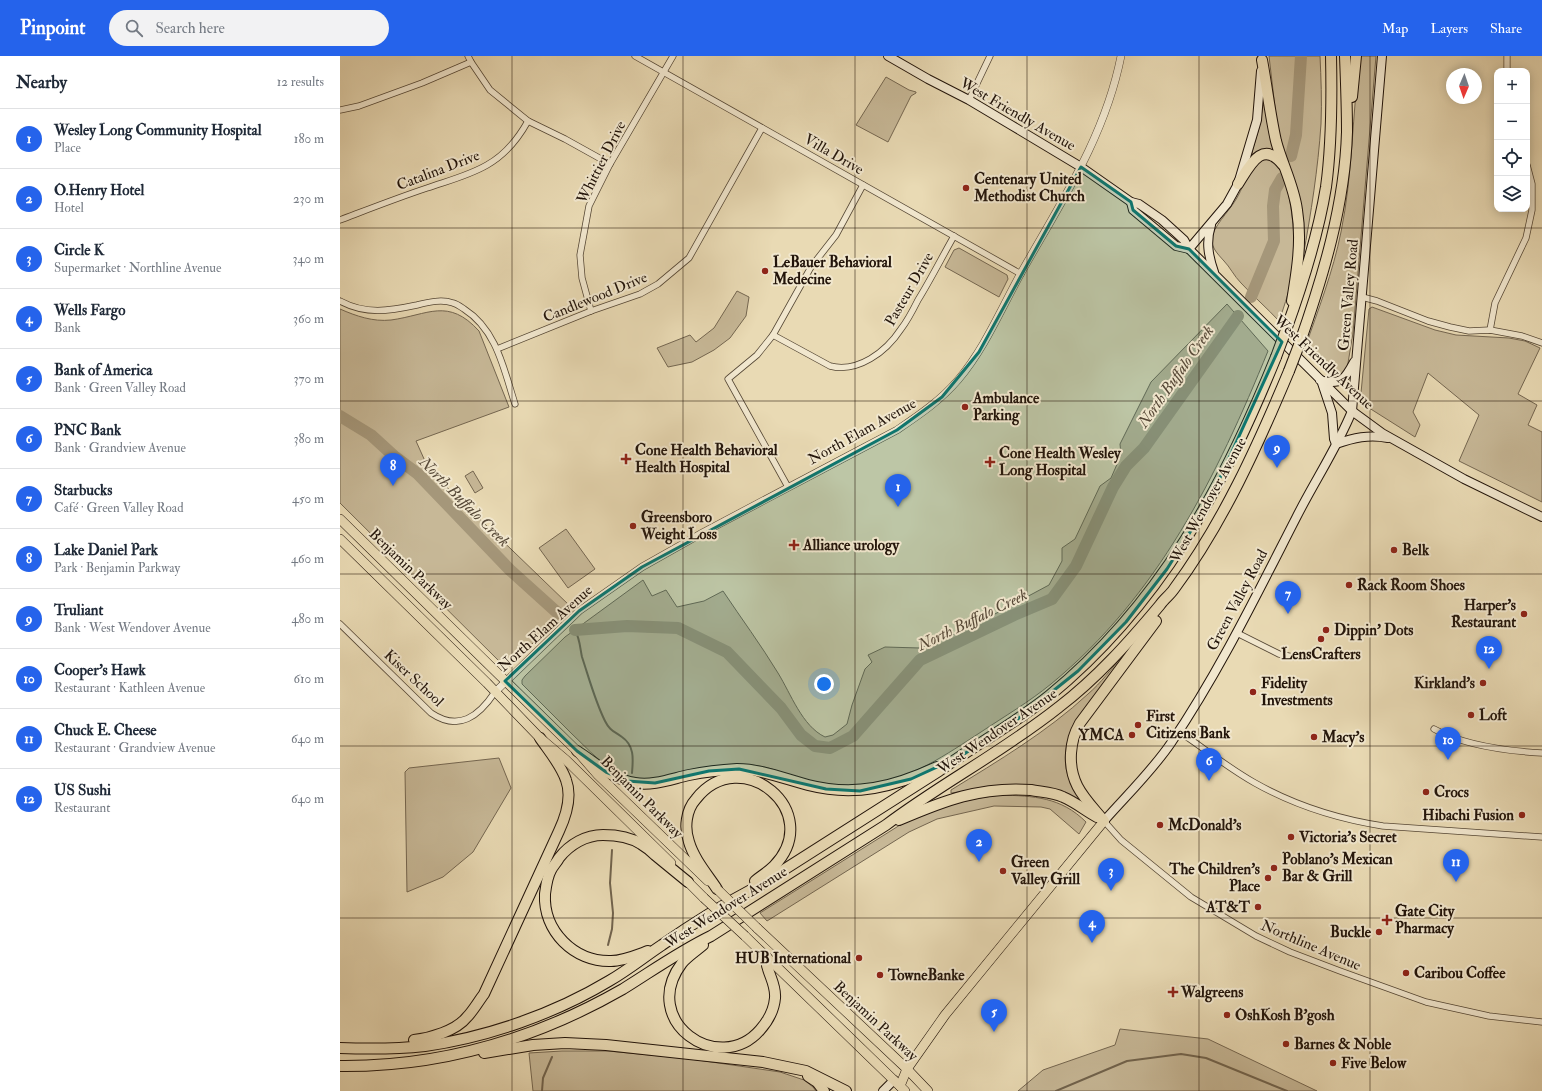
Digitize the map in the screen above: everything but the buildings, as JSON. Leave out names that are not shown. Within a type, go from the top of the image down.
[{"type":"highway","name":"West Wendover Avenue","points":[[340,1048],[423,1046],[450,1041],[500,1028],[530,1018],[608,982],[636,964],[661,945],[733,899],[773,877],[1018,719],[1078,671],[1104,646],[1148,596],[1184,543],[1209,502],[1249,420],[1276,357],[1296,305],[1309,264],[1326,187],[1332,116],[1331,56]]},
{"type":"highway","name":"West Wendover Avenue","points":[[340,1066],[375,1066],[413,1063],[462,1054],[523,1035],[578,1012],[623,988],[688,947],[711,936],[886,825],[910,807],[1031,729],[1060,707],[1108,664],[1174,590],[1201,548],[1231,496],[1271,415],[1289,371],[1320,282],[1334,226],[1343,178],[1347,132],[1345,56]]},
{"type":"highway","points":[[1347,132],[1356,56]]},
{"type":"highway","points":[[1262,58],[1276,140],[1296,203],[1300,232],[1296,276],[1287,328]]},
{"type":"highway","points":[[1238,184],[1251,163],[1260,155],[1265,154],[1275,157],[1283,166]]},
{"type":"highway","points":[[1104,821],[1082,794],[1074,779],[1070,766],[1073,735],[1170,600],[1174,590]]},
{"type":"highway","points":[[386,1048],[440,1034],[456,1026],[467,1018],[484,994],[559,831],[567,809],[568,791],[566,780],[540,738]]},
{"type":"highway","points":[[577,751],[606,772],[627,781],[636,783],[655,783],[709,771],[739,769],[766,773],[826,789],[843,791],[860,791],[896,784],[911,779],[960,756]]},
{"type":"highway","points":[[717,889],[692,852],[686,826],[690,809],[701,792],[716,782],[732,778],[752,780],[769,788],[784,804],[789,823],[789,839],[786,847],[774,865],[733,899]]},
{"type":"highway","points":[[886,825],[942,802],[980,792],[1002,789],[1044,792],[1062,796],[1104,821]]},
{"type":"highway","points":[[661,945],[631,957],[612,962],[594,960],[576,953],[555,933],[549,920],[545,898],[551,870],[564,852],[574,844],[596,835],[617,836],[641,843],[688,882]]},
{"type":"highway","points":[[711,936],[683,963],[675,975],[669,998],[672,1013],[677,1025],[698,1042],[721,1047],[734,1047],[743,1044],[755,1036],[763,1027],[771,1016],[775,999],[775,988],[767,968],[766,957]]},
{"type":"highway","points":[[462,1054],[485,1053],[533,1045],[565,1043],[606,1045],[737,1059],[784,1067],[806,1072],[846,1091]]},
{"type":"highway","points":[[784,1067],[806,1075],[817,1082],[824,1091]]},
{"type":"main road","name":"West Friendly Avenue","points":[[888,56],[969,100],[1081,167],[1131,202],[1139,204],[1162,220],[1184,240],[1189,249],[1352,411],[1392,439],[1464,478],[1542,517]]},
{"type":"main road","name":"Green Valley Road","points":[[883,1091],[898,1087],[907,1069],[945,1015],[1104,821],[1166,749],[1209,683],[1237,633],[1352,411],[1382,56]]},
{"type":"main road","points":[[1189,249],[1227,204],[1238,184],[1257,120],[1262,58]]},
{"type":"main road","points":[[1212,222],[1207,245],[1214,274]]},
{"type":"main road","points":[[1357,358],[1346,377],[1342,380],[1334,382],[1321,380],[1332,414],[1334,439],[1336,444],[1349,439],[1366,436],[1392,439]]},
{"type":"main road","name":"Benjamin Parkway","points":[[340,519],[577,751],[598,775],[757,928],[907,1069],[928,1091]]},
{"type":"main road","name":"Benjamin Parkway","points":[[340,539],[540,738],[566,760],[679,871],[704,898],[745,936],[898,1087]]},
{"type":"street","points":[[468,56],[490,90],[528,121],[565,139],[610,164]]},
{"type":"street","name":"Villa Drive","points":[[635,56],[1021,274]]},
{"type":"street","name":"Whittier Drive","points":[[591,311],[582,278],[580,255],[589,206],[610,164],[673,56]]},
{"type":"street","points":[[969,100],[990,56]]},
{"type":"street","name":"North Elam Avenue","points":[[495,692],[579,611],[616,584],[642,567],[704,532],[897,430],[924,412],[942,397],[958,380],[980,352],[1021,274],[1081,167],[1108,105],[1120,56]]},
{"type":"street","points":[[1507,56],[1507,68]]},
{"type":"street","points":[[340,110],[359,106],[422,83],[471,62]]},
{"type":"street","name":"Catalina Drive","points":[[340,220],[383,203],[465,175],[487,165],[504,153],[515,141],[528,121]]},
{"type":"street","name":"Candlewood Drive","points":[[497,349],[591,311],[640,294],[658,284],[689,258],[762,128]]},
{"type":"street","points":[[1490,330],[1495,303],[1526,238],[1532,210],[1532,184],[1530,176]]},
{"type":"street","points":[[788,487],[728,379],[757,355],[773,334],[811,267],[836,235],[863,185]]},
{"type":"street","name":"Pasteur Drive","points":[[773,334],[820,362],[837,368],[852,367],[870,359],[884,348],[901,331],[954,236]]},
{"type":"street","points":[[1362,297],[1442,325],[1469,330],[1490,330],[1522,336],[1542,343]]},
{"type":"street","points":[[340,301],[362,309],[385,311],[437,301],[454,303],[469,312],[489,334],[497,349],[515,404]]},
{"type":"street","name":"Kiser School","points":[[340,624],[431,713],[440,719],[456,722],[478,714],[495,692]]},
{"type":"street","points":[[1237,633],[1279,654],[1293,657]]},
{"type":"street","points":[[1434,729],[1444,734],[1482,745],[1515,751],[1542,753]]},
{"type":"street","points":[[1178,731],[1254,782],[1290,799],[1328,814],[1367,824],[1383,826],[1542,838]]},
{"type":"street","name":"Northline Avenue","points":[[1104,821],[1121,840],[1191,897],[1256,936],[1290,952],[1426,1002],[1489,1016],[1542,1022]]},
{"type":"highlighted area","points":[[1081,167],[1131,202],[1133,210],[1176,246],[1189,249],[1282,342],[1209,502],[1167,569],[1126,622],[1078,671],[1018,719],[961,756],[911,779],[860,791],[826,789],[739,769],[709,771],[655,783],[627,781],[606,772],[577,751],[505,681],[579,611],[642,567],[897,430],[942,397],[979,352]]},
{"type":"shaded area","points":[[1269,56],[1320,56],[1320,141],[1314,191],[1303,257],[1276,116]]},
{"type":"shaded area","points":[[1360,56],[1376,56],[1353,333],[1347,369],[1343,374],[1334,375],[1324,369],[1305,348],[1330,276],[1341,232],[1348,188]]},
{"type":"shaded area","points":[[886,77],[909,90],[916,92],[911,96],[888,142],[856,125]]},
{"type":"shaded area","points":[[1263,105],[1265,105],[1275,152],[1263,150],[1253,154],[1252,152],[1259,128]]},
{"type":"shaded area","points":[[1266,159],[1274,162],[1280,170],[1285,181],[1292,212],[1294,268],[1290,288],[1279,321],[1250,293],[1216,252],[1212,242],[1215,229],[1236,199],[1252,168],[1260,161]]},
{"type":"shaded area","points":[[959,248],[1007,275],[1008,279],[999,297],[945,267],[954,250]]},
{"type":"shaded area","points":[[737,291],[749,297],[746,316],[730,338],[714,350],[692,362],[668,367],[657,348],[690,335],[696,342],[714,328]]},
{"type":"shaded area","points":[[1227,304],[1268,351],[1228,443],[1205,488],[1153,573],[1123,612],[1089,650],[1051,684],[1017,709],[928,765],[899,778],[859,786],[822,783],[803,779],[773,769],[739,764],[715,766],[657,778],[630,778],[611,769],[597,758],[522,684],[522,680],[525,676],[565,637],[643,580],[652,596],[666,590],[677,607],[704,601],[723,591],[783,681],[803,717],[817,732],[825,737],[833,735],[847,724],[865,669],[872,662],[868,655],[885,647],[920,648],[965,630],[1049,585],[1062,561],[1062,548],[1075,539],[1100,486],[1111,478],[1121,455],[1120,444],[1151,382]]},
{"type":"shaded area","points":[[1372,307],[1435,330],[1456,335],[1509,338],[1525,341],[1540,348],[1518,394],[1537,405],[1528,425],[1542,432],[1542,502],[1459,461],[1479,415],[1428,373],[1413,412],[1420,425],[1415,437],[1366,406],[1363,402],[1361,393],[1369,309]]},
{"type":"shaded area","points":[[340,309],[365,318],[378,320],[391,320],[427,312],[447,311],[457,314],[479,331],[509,407],[416,441],[429,470],[570,606],[509,667],[506,668],[340,503]]},
{"type":"shaded area","points":[[473,471],[483,488],[475,493],[465,476]]},
{"type":"shaded area","points":[[566,529],[595,569],[568,588],[539,548]]},
{"type":"shaded area","points":[[1123,655],[1124,657],[1078,718],[1068,741],[1066,752],[1067,774],[1078,795],[1086,805],[1076,801],[995,787],[951,793],[951,790],[1022,745],[1056,721],[1093,690]]},
{"type":"shaded area","points":[[499,758],[511,788],[473,852],[443,877],[407,892],[405,772],[409,768]]},
{"type":"shaded area","points":[[1000,795],[1036,797],[1057,803],[1067,807],[1086,822],[1079,834],[1050,809],[1041,807],[994,806],[937,819],[909,832],[767,921],[760,913],[900,825],[924,814],[961,802]]},
{"type":"shaded area","points":[[1120,1029],[1208,1039],[1317,1091],[1018,1091],[1043,1070],[1115,1045]]},
{"type":"shaded area","points":[[608,1051],[691,1059],[780,1072],[804,1080],[816,1091],[533,1091],[529,1053]]},
{"type":"waterway","name":"North Buffalo Creek","points":[[1291,156],[1296,135],[1301,56]]},
{"type":"waterway","name":"North Buffalo Creek","points":[[1251,297],[1274,241],[1273,206],[1275,190],[1282,178]]},
{"type":"waterway","name":"North Buffalo Creek","points":[[575,630],[627,626],[678,628],[727,652],[781,708],[801,735],[815,746],[830,748],[853,736],[920,660],[1014,615],[1052,599],[1076,566],[1113,487],[1126,466],[1144,448],[1238,316]]},
{"type":"waterway","name":"North Buffalo Creek","points":[[340,416],[371,435],[394,456],[418,474],[510,570],[561,616]]},
{"type":"waterway","points":[[575,630],[592,689],[605,721],[610,729],[622,737],[631,749],[633,758],[632,773]]},
{"type":"waterway","points":[[608,945],[612,929],[613,913],[610,883],[612,850]]},
{"type":"waterway","points":[[1056,1091],[1127,1061],[1181,1054],[1206,1058],[1287,1091]]},
{"type":"waterway","points":[[542,1091],[543,1078],[552,1057]]},
{"type":"place","name":"Centenary United Methodist Church","points":[[966,188]]},
{"type":"place","name":"LeBauer Behavioral Medecine","points":[[765,271]]},
{"type":"place","name":"Ambulance Parking","points":[[965,407]]},
{"type":"place","name":"Cone Health Behavioral Health Hospital","points":[[626,459]]},
{"type":"place","name":"Cone Health Wesley Long Hospital","points":[[990,462]]},
{"type":"place","name":"Truliant","points":[[1277,468]]},
{"type":"place","name":"Lake Daniel Park","points":[[393,486]]},
{"type":"place","name":"Wesley Long Community Hospital","points":[[898,507]]},
{"type":"place","name":"Greensboro Weight Loss","points":[[633,526]]},
{"type":"place","name":"Alliance urology","points":[[794,545]]},
{"type":"place","name":"Belk","points":[[1394,550]]},
{"type":"place","name":"Rack Room Shoes","points":[[1349,585]]},
{"type":"place","name":"Starbucks","points":[[1288,614]]},
{"type":"place","name":"Harper's Restaurant","points":[[1524,614]]},
{"type":"place","name":"Dippin' Dots","points":[[1326,630]]},
{"type":"place","name":"LensCrafters","points":[[1321,639]]},
{"type":"place","name":"US Sushi","points":[[1489,669]]},
{"type":"place","name":"Kirkland's","points":[[1483,683]]},
{"type":"place","name":"Fidelity Investments","points":[[1253,692]]},
{"type":"place","name":"Loft","points":[[1471,715]]},
{"type":"place","name":"First Citizens Bank","points":[[1138,725]]},
{"type":"place","name":"YMCA","points":[[1132,735]]},
{"type":"place","name":"Macy's","points":[[1314,737]]},
{"type":"place","name":"Cooper's Hawk","points":[[1448,760]]},
{"type":"place","name":"PNC Bank","points":[[1209,781]]},
{"type":"place","name":"Crocs","points":[[1426,792]]},
{"type":"place","name":"Hibachi Fusion","points":[[1522,815]]},
{"type":"place","name":"McDonald's","points":[[1160,825]]},
{"type":"place","name":"Victoria's Secret","points":[[1291,837]]},
{"type":"place","name":"O.Henry Hotel","points":[[979,862]]},
{"type":"place","name":"Poblano's Mexican Bar & Grill","points":[[1274,868]]},
{"type":"place","name":"Green Valley Grill","points":[[1003,871]]},
{"type":"place","name":"The Children's Place","points":[[1268,878]]},
{"type":"place","name":"Chuck E. Cheese","points":[[1456,882]]},
{"type":"place","name":"Circle K","points":[[1111,891]]},
{"type":"place","name":"AT&T","points":[[1258,907]]},
{"type":"place","name":"Gate City Pharmacy","points":[[1387,920]]},
{"type":"place","name":"Buckle","points":[[1379,932]]},
{"type":"place","name":"Wells Fargo","points":[[1092,943]]},
{"type":"place","name":"HUB International","points":[[859,958]]},
{"type":"place","name":"Caribou Coffee","points":[[1406,973]]},
{"type":"place","name":"TowneBanke","points":[[880,975]]},
{"type":"place","name":"Walgreens","points":[[1173,992]]},
{"type":"place","name":"OshKosh B'gosh","points":[[1227,1015]]},
{"type":"place","name":"Bank of America","points":[[994,1032]]},
{"type":"place","name":"Barnes & Noble","points":[[1286,1044]]},
{"type":"place","name":"Five Below","points":[[1333,1063]]}]
